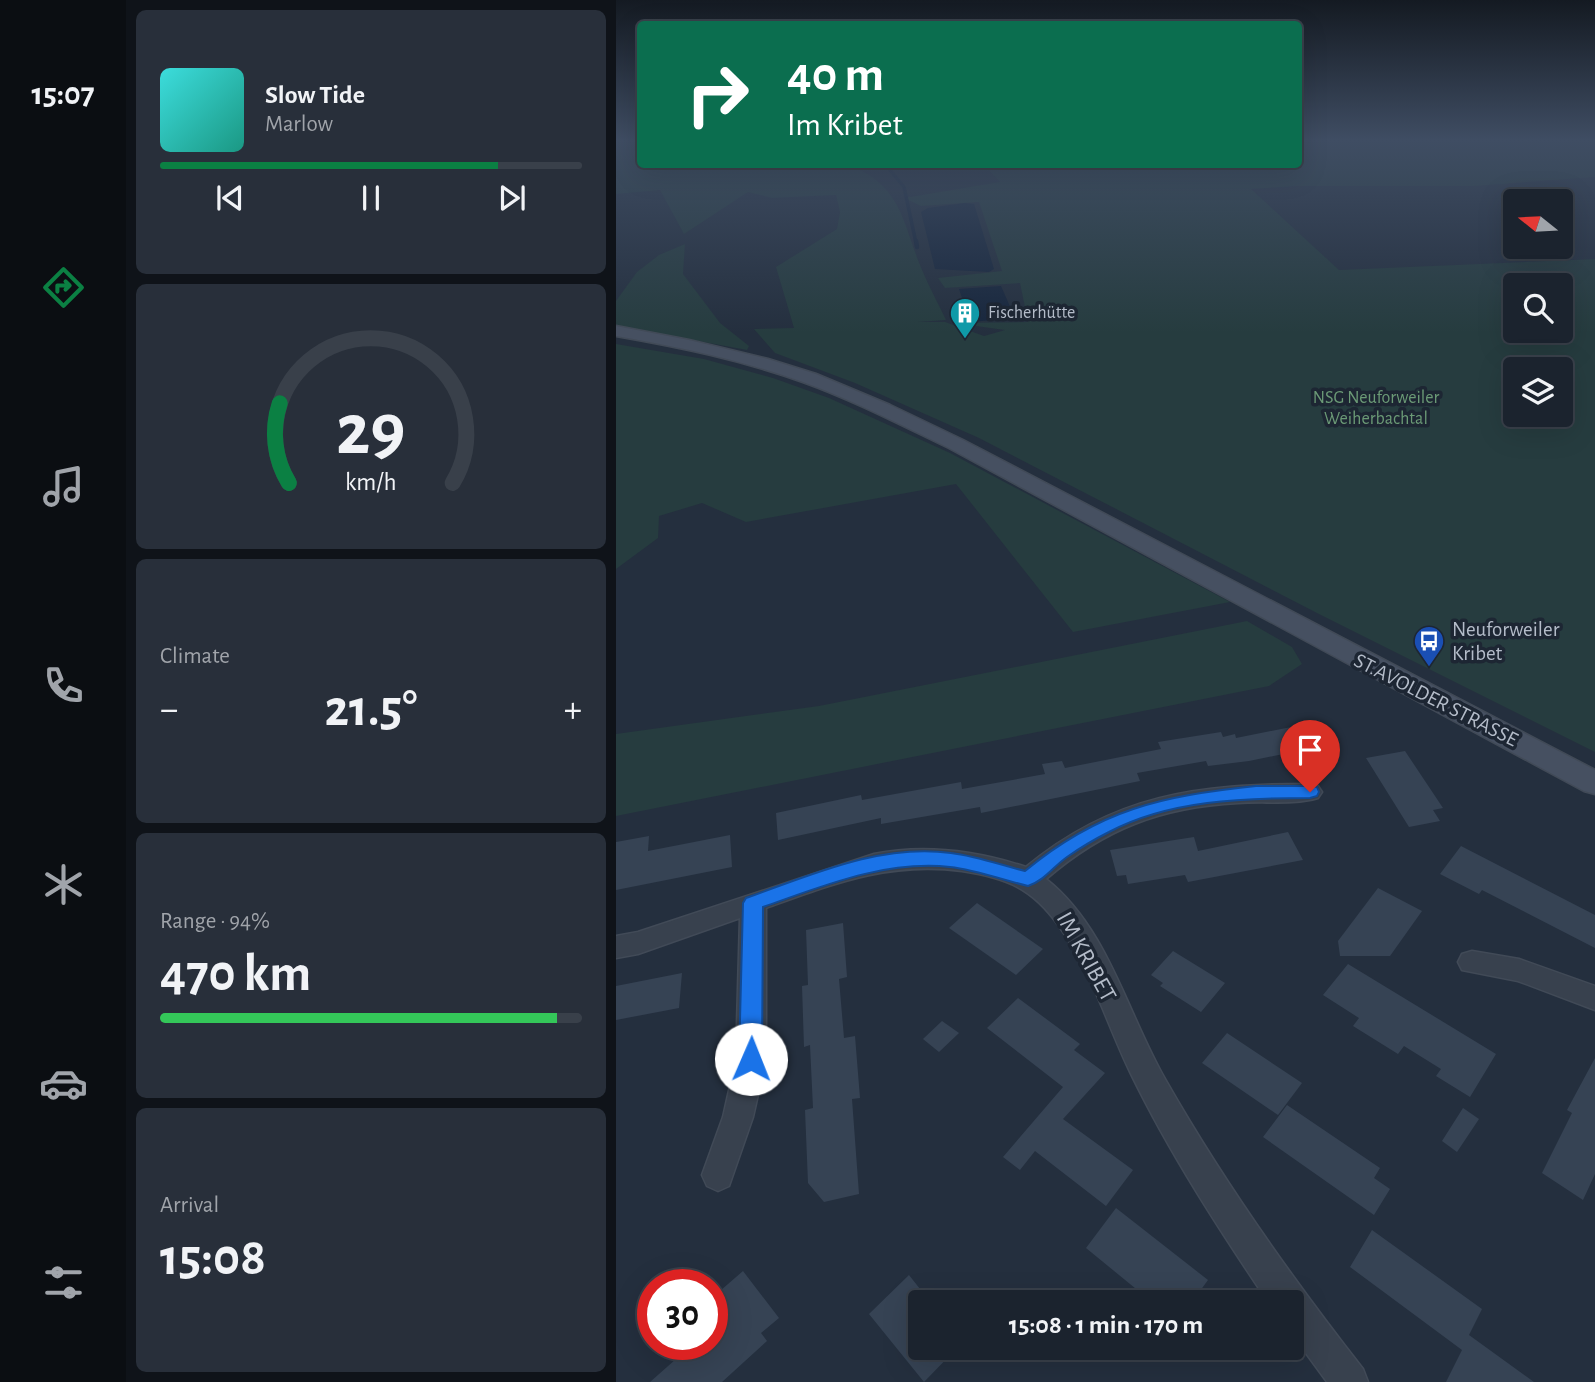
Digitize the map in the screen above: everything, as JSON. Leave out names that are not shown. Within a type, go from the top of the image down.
[{"type":"main road","name":"ST.AVOLDER STRASSE","points":[[616,331],[742,358],[785,370],[851,395],[956,444],[1277,617],[1595,783]]},
{"type":"street","points":[[1028,879],[1061,852],[1104,826],[1142,811],[1256,792],[1310,792]]},
{"type":"street","name":"IM KRIBET","points":[[616,947],[638,943],[841,872],[910,858],[952,860],[1028,879],[1052,898],[1084,943],[1152,1086],[1233,1219],[1281,1290]]},
{"type":"street","points":[[718,1175],[738,1117],[751,1059],[753,903]]},
{"type":"street","points":[[1472,962],[1519,970],[1595,998]]},
{"type":"street","name":"IM KRIBET","points":[[1304,1322],[1350,1382]]},
{"type":"green space","name":"NSG Neuforweiler Weiherbachtal","points":[[668,204],[729,204],[684,234]]},
{"type":"green space","name":"NSG Neuforweiler Weiherbachtal","points":[[838,204],[896,204],[921,268],[946,320],[918,322],[945,322],[984,336],[1005,330],[954,323],[1028,322],[1020,283],[945,288],[938,278],[1002,271],[980,204],[1268,204],[1339,270],[1595,259],[1595,752],[1317,613],[979,438],[855,383],[775,353],[754,329],[794,328],[776,267],[837,229],[840,212]]},
{"type":"green space","points":[[685,244],[683,274],[720,323],[749,346],[747,350],[616,326],[616,301],[637,272],[659,255]]},
{"type":"green space","points":[[616,344],[704,359],[773,378],[829,398],[950,453],[1230,602],[1073,632],[956,484],[746,522],[702,503],[659,516],[658,538],[616,569]]},
{"type":"green space","points":[[1247,621],[1292,647],[1302,664],[1269,686],[616,816],[616,734],[819,706]]},
{"type":"water","points":[[974,204],[994,269],[989,272],[935,269],[921,212],[928,208]]},
{"type":"water","points":[[1001,286],[1015,318],[970,322],[959,289]]},
{"type":"building","points":[[1311,723],[1314,728],[1326,725],[1337,743],[1249,761],[1208,766],[1206,761],[1137,773],[1140,781],[981,813],[980,807],[881,824],[881,818],[778,840],[776,813],[861,795],[862,800],[961,782],[962,789],[1045,774],[1042,764],[1062,761],[1065,768],[1161,749],[1158,742],[1221,732],[1223,737],[1235,734],[1236,738]]},
{"type":"building","points":[[1405,751],[1443,808],[1433,810],[1440,821],[1409,827],[1366,758]]},
{"type":"building","points":[[1288,832],[1303,860],[1188,882],[1185,875],[1128,884],[1126,875],[1117,876],[1110,850],[1194,837],[1198,851]]},
{"type":"building","points":[[730,835],[732,867],[616,890],[616,842],[649,836],[648,851]]},
{"type":"building","points":[[1461,846],[1595,915],[1595,948],[1482,890],[1479,894],[1440,874]]},
{"type":"building","points":[[1378,888],[1422,911],[1390,956],[1340,956],[1338,941]]},
{"type":"building","points":[[977,903],[1043,949],[1016,975],[949,928]]},
{"type":"building","points":[[843,923],[847,977],[839,979],[844,1038],[855,1036],[860,1098],[852,1099],[859,1194],[824,1202],[808,1183],[805,1110],[813,1108],[810,1045],[804,1047],[802,986],[808,985],[806,930]]},
{"type":"building","points":[[1173,951],[1225,983],[1201,1012],[1160,986],[1163,983],[1151,975]]},
{"type":"building","points":[[1348,964],[1496,1054],[1470,1097],[1436,1076],[1441,1069],[1404,1046],[1398,1054],[1353,1026],[1359,1018],[1323,995]]},
{"type":"building","points":[[682,973],[679,1008],[616,1020],[616,986]]},
{"type":"building","points":[[1018,998],[1080,1044],[1074,1050],[1105,1073],[1063,1119],[1133,1170],[1106,1206],[1035,1151],[1020,1170],[1003,1157],[1063,1087],[987,1028]]},
{"type":"building","points":[[942,1021],[959,1033],[939,1052],[923,1039]]},
{"type":"building","points":[[1227,1033],[1302,1083],[1278,1115],[1202,1063]]},
{"type":"building","points":[[1595,1058],[1595,1174],[1583,1200],[1542,1173],[1572,1113],[1567,1110]]},
{"type":"building","points":[[1287,1105],[1380,1168],[1374,1178],[1390,1189],[1374,1215],[1263,1137]]},
{"type":"building","points":[[1463,1108],[1479,1119],[1457,1152],[1442,1141]]},
{"type":"building","points":[[1116,1208],[1208,1280],[1201,1290],[1137,1290],[1086,1248]]},
{"type":"building","points":[[1372,1230],[1482,1309],[1469,1335],[1534,1382],[1446,1382],[1462,1350],[1350,1267]]},
{"type":"building","points":[[743,1271],[779,1318],[761,1333],[767,1341],[722,1382],[650,1382],[675,1360],[728,1360],[728,1284]]},
{"type":"building","points":[[909,1275],[920,1290],[908,1290],[908,1360],[945,1360],[924,1382],[869,1314]]},
{"type":"waterway","points":[[908,204],[916,243]]},
{"type":"waterway","points":[[916,241],[917,247]]},
{"type":"place","name":"Fischerhütte","points":[[965,340]]},
{"type":"place","name":"Neuforweiler Kribet","points":[[1429,668]]},
{"type":"route","points":[[751,1059],[753,903],[841,872],[910,858],[952,860],[1028,879],[1061,852],[1104,826],[1142,811],[1199,798],[1256,792],[1310,792]]}]
